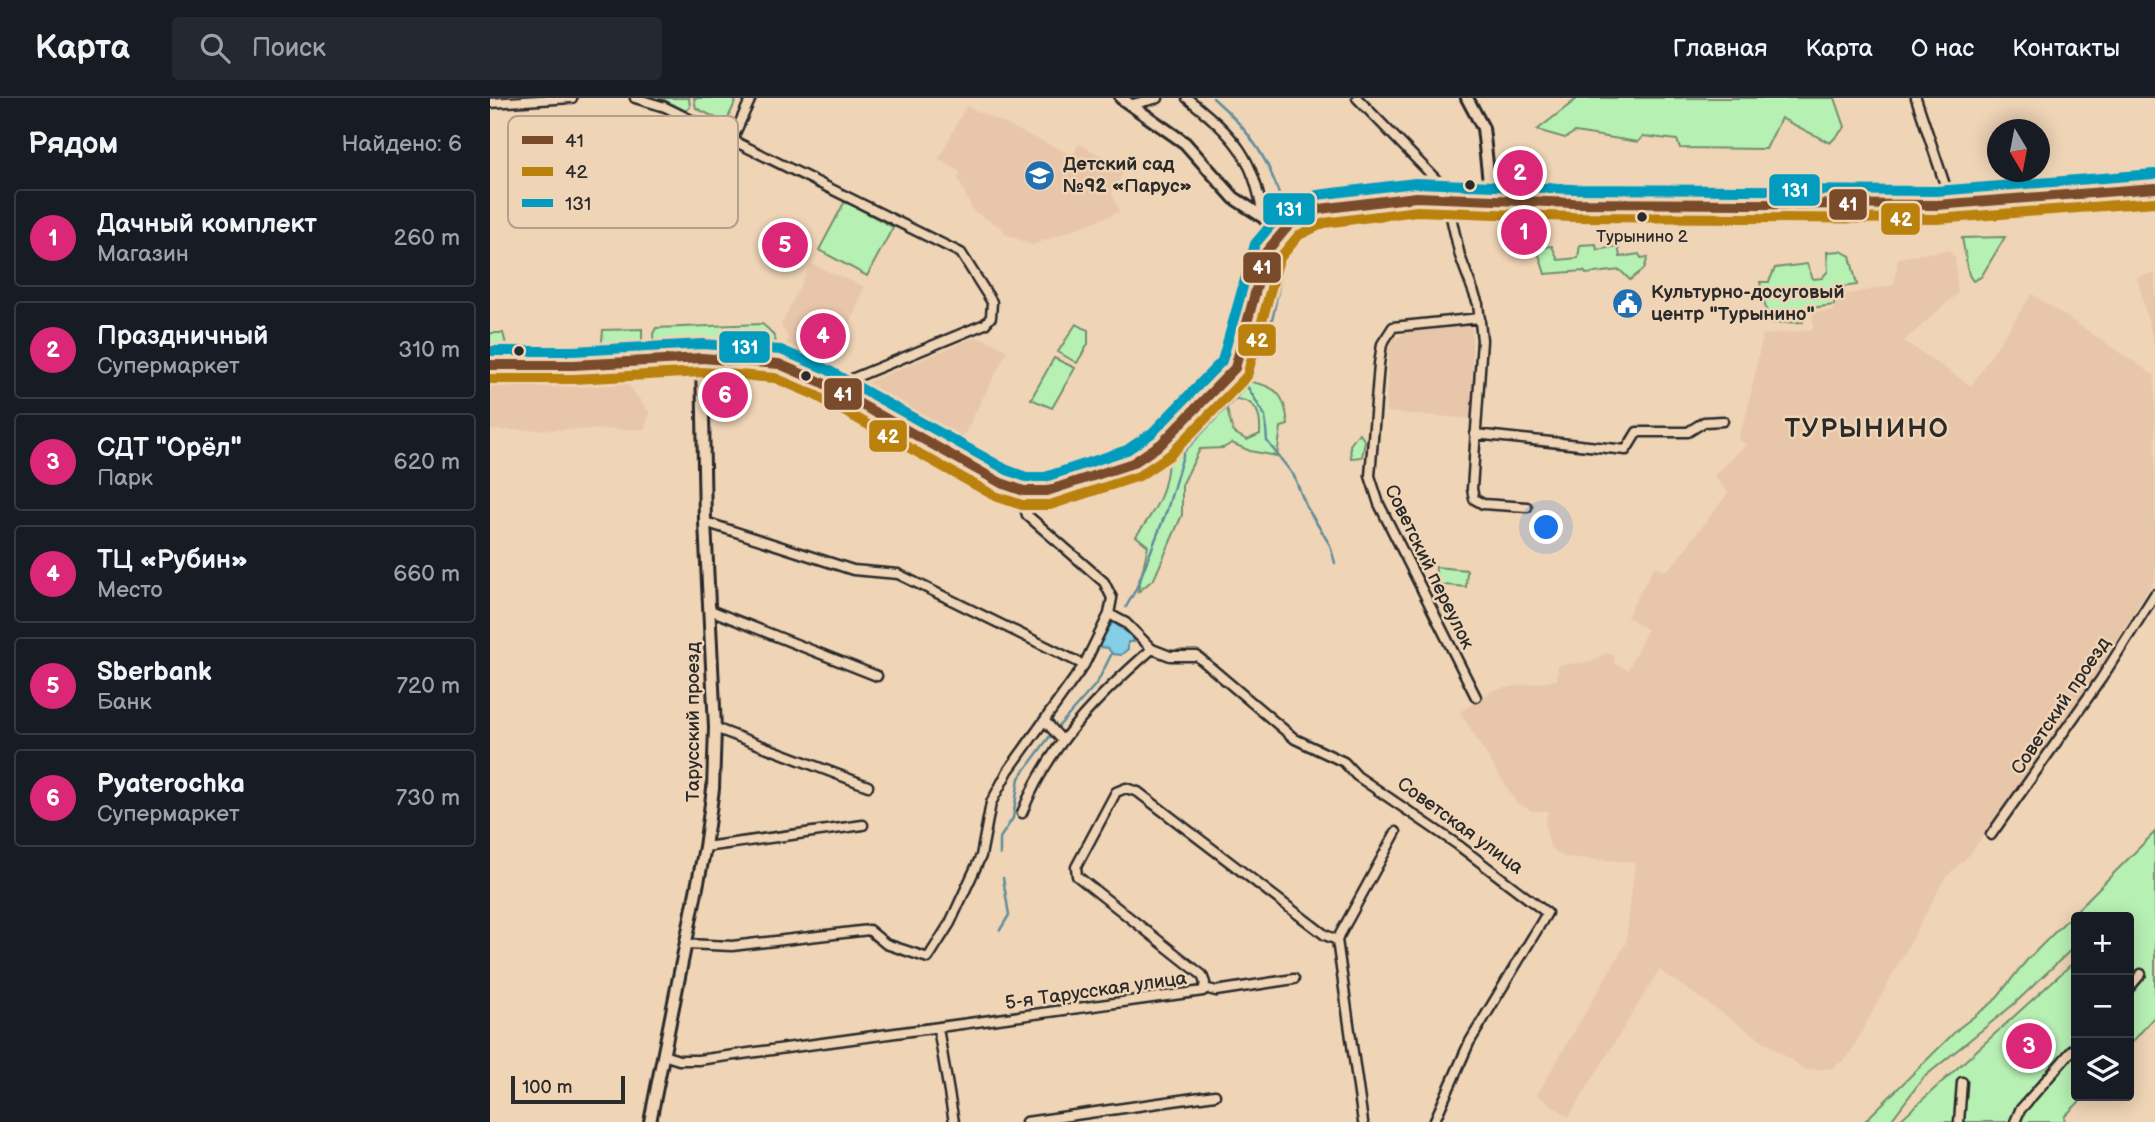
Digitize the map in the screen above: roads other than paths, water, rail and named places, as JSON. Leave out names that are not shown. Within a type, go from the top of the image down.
[{"type":"main road","points":[[490,365],[573,365],[702,358],[756,359],[779,364],[841,393],[1001,483],[1024,491],[1046,491],[1133,463],[1161,444],[1193,414],[1235,368],[1266,252],[1279,234],[1303,215],[1320,209],[1416,197],[1714,204],[1951,203],[2155,188]]},
{"type":"street","points":[[490,103],[572,98]]},
{"type":"street","points":[[635,98],[683,116]]},
{"type":"street","points":[[738,127],[751,98]]},
{"type":"street","points":[[1125,101],[1158,98]]},
{"type":"street","points":[[1187,98],[1219,124],[1246,156],[1258,183],[1263,217]]},
{"type":"street","points":[[1357,98],[1453,197],[1451,216],[1460,256],[1478,304],[1482,340],[1472,489],[1474,499],[1483,504],[1527,508]]},
{"type":"street","points":[[1467,98],[1483,128],[1491,200]]},
{"type":"street","points":[[1916,98],[1951,203]]},
{"type":"street","points":[[1125,101],[1183,141],[1234,198],[1263,217],[1279,234]]},
{"type":"street","points":[[738,143],[961,253],[992,302],[991,317],[985,324],[849,380],[841,393]]},
{"type":"street","name":"Советский переулок","points":[[1476,697],[1378,504],[1370,476],[1379,364],[1382,344],[1388,333],[1393,327],[1480,318]]},
{"type":"street","name":"Тарусский проезд","points":[[650,1122],[705,847],[713,789],[715,728],[705,522],[702,358]]},
{"type":"street","points":[[1475,434],[1626,450],[1637,432],[1688,432],[1704,422],[1723,421]]},
{"type":"street","points":[[686,944],[732,946],[869,930],[886,944],[928,958],[950,923],[981,856],[991,803],[1008,771],[1084,665],[1109,614],[1112,598],[1104,582],[1027,514],[1022,499],[1024,491]]},
{"type":"street","points":[[705,522],[853,570],[898,574],[1084,665]]},
{"type":"street","name":"Советский проезд","points":[[1991,835],[2101,679],[2155,594]]},
{"type":"street","points":[[710,610],[877,676]]},
{"type":"street","points":[[1021,814],[1035,780],[1062,740],[1114,681],[1152,649],[1126,622],[1109,614]]},
{"type":"street","name":"Советская улица","points":[[1152,649],[1170,656],[1197,656],[1295,739],[1344,762],[1357,776],[1458,845],[1547,913],[1469,1043],[1434,1122]]},
{"type":"street","points":[[1045,721],[1062,740]]},
{"type":"street","points":[[715,728],[868,786]]},
{"type":"street","name":"5-я Тарусская улица","points":[[663,1055],[679,1060],[698,1060],[1197,994],[1205,983],[1202,975],[1081,882],[1077,876],[1076,867],[1116,792],[1126,788],[1138,792],[1325,934],[1337,940]]},
{"type":"street","points":[[705,847],[863,825]]},
{"type":"street","points":[[1363,1122],[1337,940],[1396,832]]},
{"type":"street","points":[[2134,982],[2141,974]]},
{"type":"street","points":[[1203,988],[1216,991],[1294,979]]},
{"type":"street","points":[[938,1028],[954,1122]]},
{"type":"street","points":[[2015,1122],[2020,1110],[2071,1052]]},
{"type":"street","points":[[1959,1122],[1962,1082]]},
{"type":"street","points":[[1026,1122],[1215,1096]]},
{"type":"water","points":[[1113,622],[1130,635],[1134,642],[1128,642],[1128,649],[1121,655],[1112,654],[1108,648],[1097,647]]},
{"type":"waterway","points":[[1213,98],[1249,135],[1258,149],[1273,178],[1284,212]]},
{"type":"waterway","points":[[1126,607],[1136,589],[1167,510],[1184,452],[1247,386],[1273,316],[1283,265]]},
{"type":"waterway","points":[[1247,386],[1265,416],[1267,441],[1294,476],[1306,506],[1330,545],[1335,563]]},
{"type":"waterway","points":[[1059,726],[1097,683],[1112,653]]},
{"type":"waterway","points":[[1000,855],[1000,838],[1013,818],[1019,778],[1050,736]]},
{"type":"waterway","points":[[1000,930],[1009,915],[1003,878]]},
{"type":"place","name":"Праздничный","points":[[1520,173]]},
{"type":"place","name":"Детский сад №92 «Парус»","points":[[1040,175]]},
{"type":"place","name":"Турынино 2","points":[[1642,217]]},
{"type":"place","name":"Дачный комплект","points":[[1524,232]]},
{"type":"place","name":"Sberbank","points":[[785,245]]},
{"type":"place","name":"Культурно-досуговый центр \"Турынино\"","points":[[1628,303]]},
{"type":"place","name":"ТЦ «Рубин»","points":[[823,336]]},
{"type":"place","name":"Pyaterochka","points":[[725,395]]},
{"type":"place","name":"СДТ \"Орёл\"","points":[[2029,1046]]},
{"type":"district","name":"ТУРЫНИНО","points":[[1867,429]]}]
